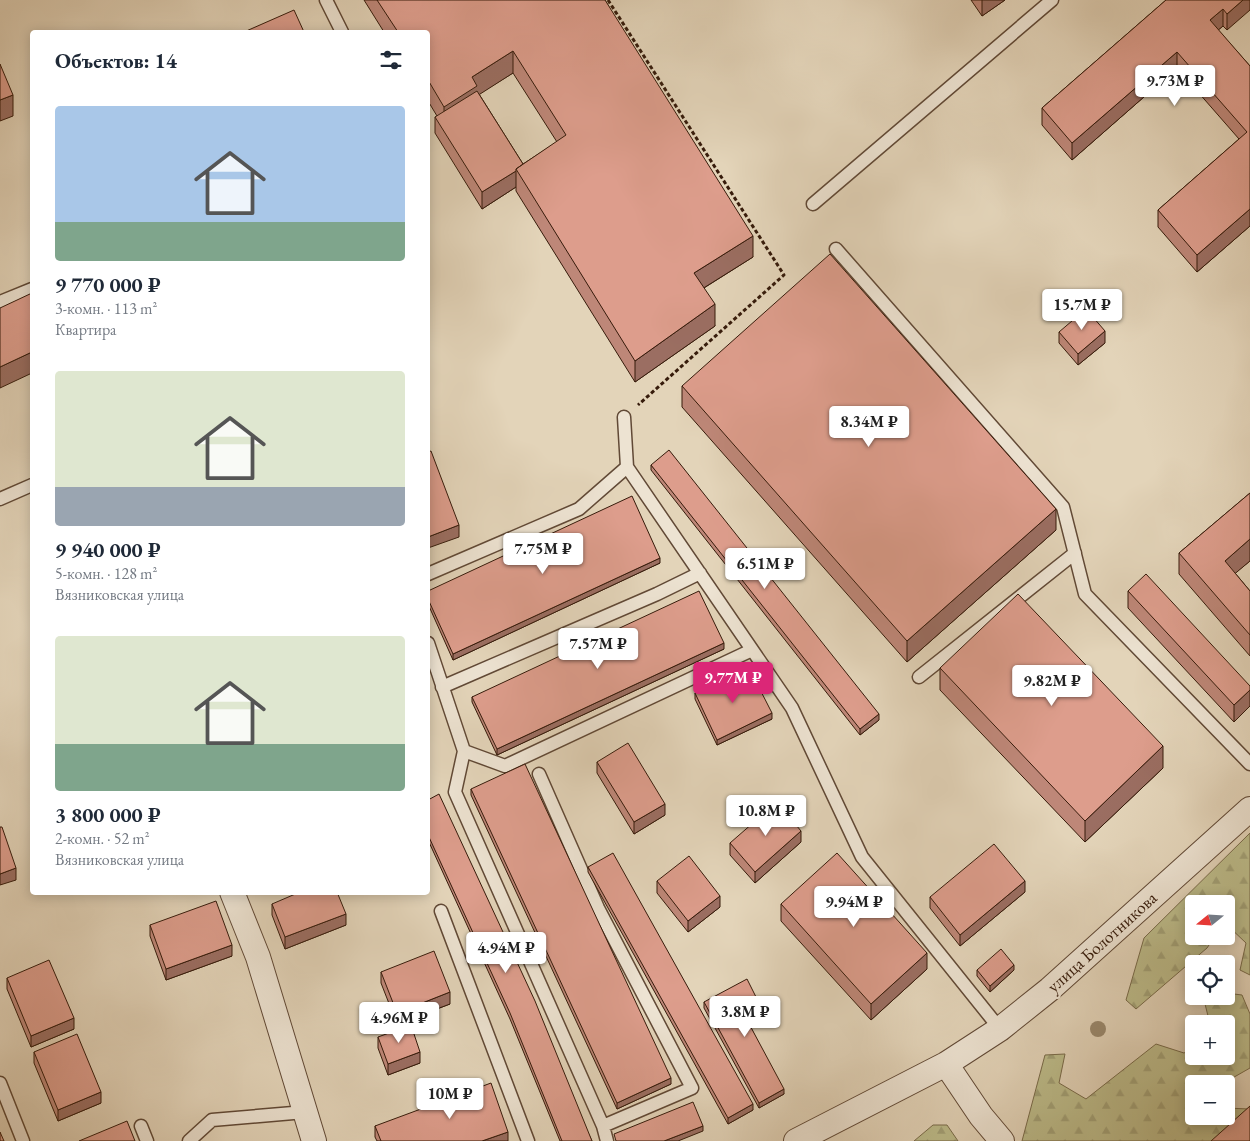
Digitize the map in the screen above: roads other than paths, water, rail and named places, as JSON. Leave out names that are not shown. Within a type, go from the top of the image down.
[{"type":"street","name":"улица Болотникова","points":[[796,1141],[946,1064],[1000,1029],[1050,989],[1250,809]]},
{"type":"street","points":[[233,895],[258,957],[314,1141]]},
{"type":"street","points":[[946,1064],[1002,1141]]},
{"type":"lane","points":[[326,0],[341,30]]},
{"type":"lane","points":[[813,204],[1052,0]]},
{"type":"lane","points":[[836,249],[1063,507],[1085,594],[1250,764]]},
{"type":"lane","points":[[0,302],[30,290]]},
{"type":"lane","points":[[624,417],[627,467],[792,708],[862,857],[1000,1029]]},
{"type":"lane","points":[[430,573],[579,509],[627,467]]},
{"type":"lane","points":[[0,499],[30,487]]},
{"type":"lane","points":[[919,677],[1075,552]]},
{"type":"lane","points":[[442,686],[656,594],[700,573]]},
{"type":"lane","points":[[430,649],[464,751],[455,792],[603,1126],[607,1141]]},
{"type":"lane","points":[[464,751],[505,766],[752,650]]},
{"type":"lane","points":[[539,774],[598,908],[692,1088],[603,1126]]},
{"type":"lane","points":[[441,911],[528,1141]]},
{"type":"lane","points":[[0,1083],[23,1141]]},
{"type":"lane","points":[[189,1141],[212,1120],[305,1112]]},
{"type":"lane","points":[[141,1126],[148,1141]]}]
